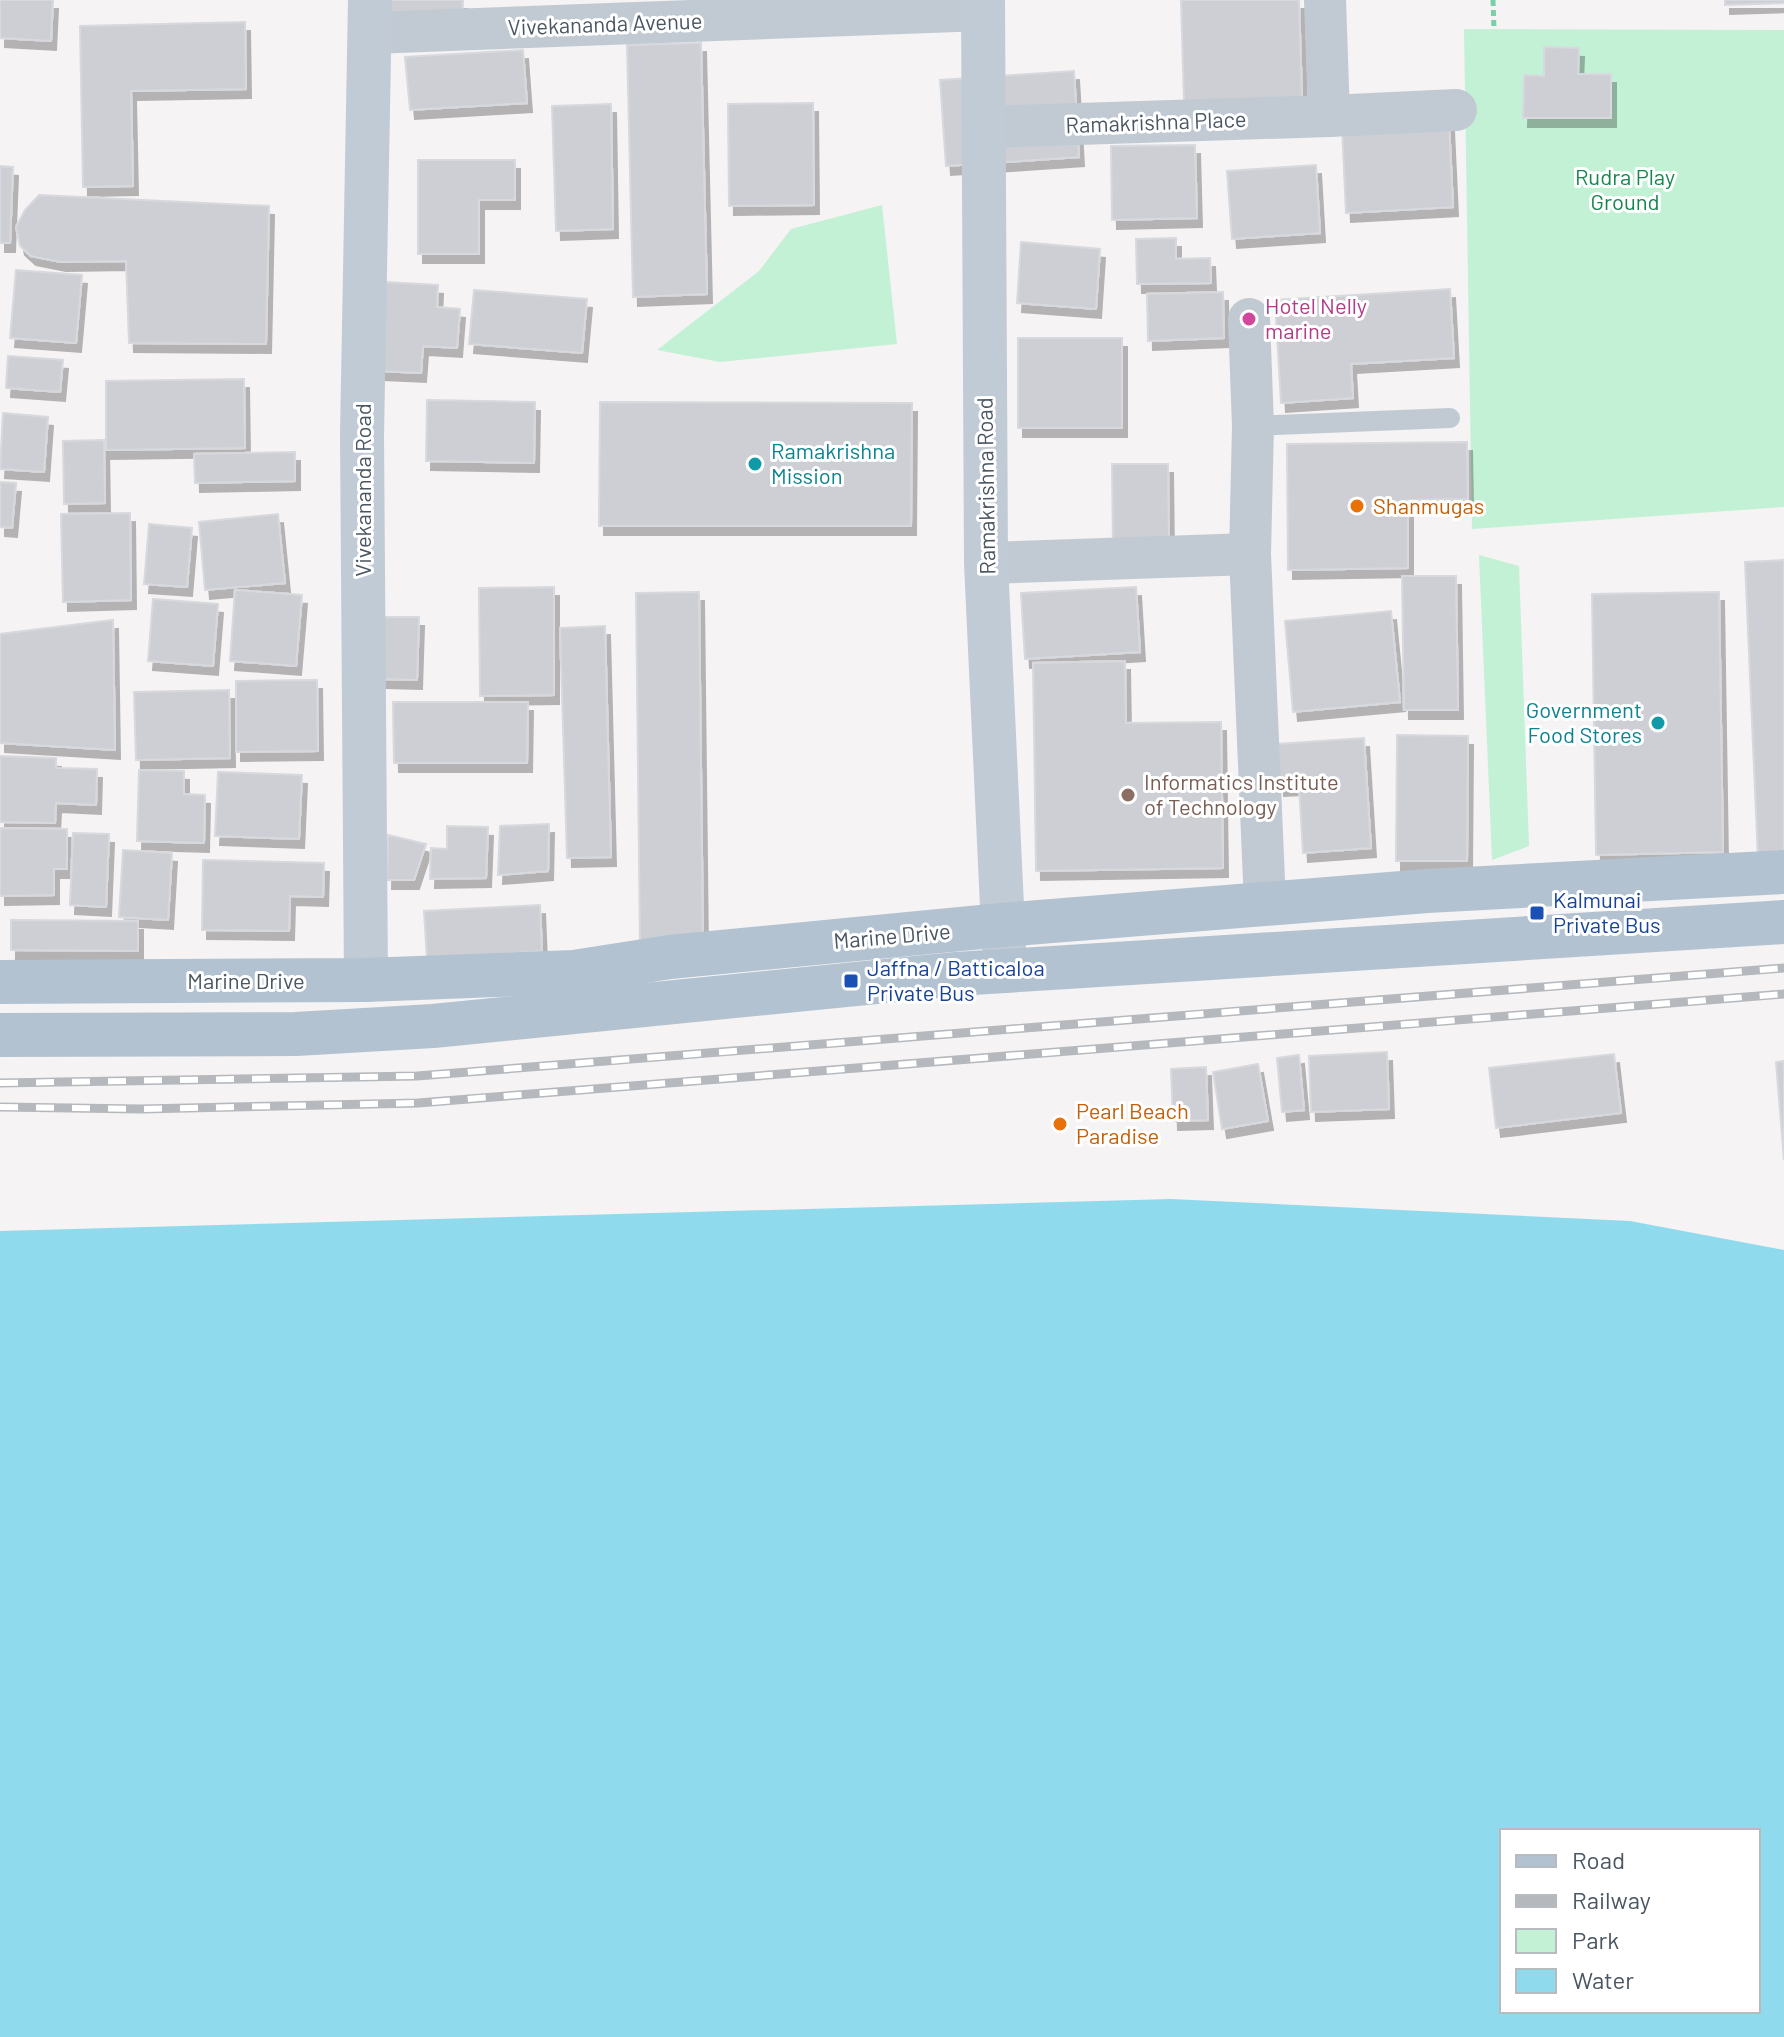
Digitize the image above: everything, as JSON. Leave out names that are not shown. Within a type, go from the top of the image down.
[{"type":"main road","name":"Marine Drive","points":[[0,982],[366,980],[574,972],[670,957],[1002,925],[1427,891],[1784,872]]},
{"type":"main road","name":"Marine Drive","points":[[0,1035],[296,1034],[433,1026],[1005,971],[1784,922]]},
{"type":"street","points":[[1325,0],[1329,116]]},
{"type":"street","name":"Vivekananda Avenue","points":[[370,17],[983,5]]},
{"type":"street","name":"Ramakrishna Road","points":[[983,5],[986,563],[1005,971]]},
{"type":"street","name":"Vivekananda Road","points":[[366,980],[362,435],[370,17]]},
{"type":"street","name":"Ramakrishna Place","points":[[983,127],[1456,110]]},
{"type":"street","points":[[1249,319],[1253,426],[1250,554],[1265,904]]},
{"type":"street","points":[[986,563],[1250,554]]},
{"type":"lane","points":[[1253,426],[1450,418]]},
{"type":"path","points":[[1493,0],[1494,29]]},
{"type":"green space","name":"Rudra Play Ground","points":[[1464,29],[1784,30],[1784,507],[1472,529]]},
{"type":"green space","points":[[882,205],[897,344],[720,362],[657,350],[759,271],[791,229]]},
{"type":"green space","points":[[1479,555],[1519,566],[1529,846],[1492,860]]},
{"type":"water","points":[[1171,1199],[1630,1221],[1784,1250],[1784,2037],[0,2037],[0,1231]]},
{"type":"building","points":[[0,0],[53,0],[51,41],[0,38]]},
{"type":"building","points":[[376,0],[463,0],[462,24],[375,21]]},
{"type":"building","points":[[1181,0],[1299,0],[1302,97],[1184,101]]},
{"type":"building","points":[[1725,0],[1784,0],[1784,3],[1725,5]]},
{"type":"building","points":[[245,22],[246,89],[131,91],[133,186],[83,187],[80,26]]},
{"type":"building","points":[[701,43],[707,294],[633,297],[627,45]]},
{"type":"building","points":[[1544,47],[1579,48],[1578,74],[1611,74],[1611,118],[1523,118],[1524,75],[1544,76]]},
{"type":"building","points":[[523,50],[527,103],[410,110],[405,57]]},
{"type":"building","points":[[1074,71],[1079,157],[946,166],[940,80]]},
{"type":"building","points":[[813,103],[814,205],[729,206],[728,104]]},
{"type":"building","points":[[611,104],[613,229],[556,231],[552,106]]},
{"type":"building","points":[[1449,122],[1453,207],[1346,213],[1342,128]]},
{"type":"building","points":[[1195,145],[1197,218],[1112,220],[1111,146]]},
{"type":"building","points":[[418,160],[515,160],[515,200],[479,200],[479,254],[418,254]]},
{"type":"building","points":[[1316,165],[1320,233],[1232,239],[1227,171]]},
{"type":"building","points":[[0,166],[13,167],[10,243],[0,243]]},
{"type":"building","points":[[39,195],[269,206],[266,344],[129,343],[126,261],[61,262],[31,256],[20,246],[16,227],[25,210]]},
{"type":"building","points":[[1176,238],[1176,259],[1210,258],[1211,283],[1137,284],[1136,239]]},
{"type":"building","points":[[1021,242],[1100,249],[1096,309],[1017,303]]},
{"type":"building","points":[[16,270],[82,275],[76,343],[10,338]]},
{"type":"building","points":[[385,282],[438,285],[437,307],[460,309],[457,348],[423,346],[421,373],[379,371]]},
{"type":"building","points":[[1450,289],[1454,358],[1351,364],[1353,398],[1281,403],[1275,300]]},
{"type":"building","points":[[474,290],[587,299],[582,353],[469,344]]},
{"type":"building","points":[[1223,292],[1224,338],[1148,341],[1147,294]]},
{"type":"building","points":[[1018,338],[1122,338],[1122,428],[1018,428]]},
{"type":"building","points":[[8,356],[63,360],[60,392],[6,388]]},
{"type":"building","points":[[244,379],[245,448],[106,450],[106,381]]},
{"type":"building","points":[[427,400],[535,402],[534,463],[426,461]]},
{"type":"building","name":"Ramakrishna Mission","points":[[600,402],[912,403],[911,526],[599,526]]},
{"type":"building","points":[[3,413],[48,417],[44,472],[0,469]]},
{"type":"building","points":[[104,440],[105,503],[64,504],[63,441]]},
{"type":"building","points":[[1467,442],[1468,499],[1408,500],[1408,568],[1288,570],[1287,444]]},
{"type":"building","points":[[295,452],[295,481],[195,483],[194,454]]},
{"type":"building","points":[[1112,464],[1168,464],[1169,547],[1113,549]]},
{"type":"building","points":[[0,482],[16,483],[12,528],[0,527]]},
{"type":"building","points":[[130,513],[131,600],[63,602],[61,514]]},
{"type":"building","points":[[278,514],[285,583],[205,590],[199,522]]},
{"type":"building","points":[[149,524],[192,528],[187,587],[144,584]]},
{"type":"building","points":[[1784,560],[1784,858],[1758,859],[1745,562]]},
{"type":"building","points":[[1402,576],[1456,576],[1458,710],[1404,710]]},
{"type":"building","points":[[554,587],[554,695],[480,696],[479,588]]},
{"type":"building","points":[[1136,587],[1140,652],[1025,659],[1021,593]]},
{"type":"building","points":[[235,590],[302,595],[296,666],[230,661]]},
{"type":"building","points":[[699,592],[703,943],[640,944],[636,593]]},
{"type":"building","name":"Government Food Stores","points":[[1719,592],[1723,852],[1596,855],[1592,594]]},
{"type":"building","points":[[153,599],[218,604],[213,666],[148,661]]},
{"type":"building","points":[[1391,611],[1400,702],[1293,712],[1285,621]]},
{"type":"building","points":[[382,617],[419,617],[417,680],[381,679]]},
{"type":"building","points":[[113,620],[115,750],[0,743],[0,634]]},
{"type":"building","points":[[605,626],[611,857],[567,858],[560,628]]},
{"type":"building","name":"Informatics Institute of Technology","points":[[1125,661],[1126,723],[1221,722],[1223,868],[1036,871],[1033,663]]},
{"type":"building","points":[[317,680],[318,751],[236,752],[236,681]]},
{"type":"building","points":[[229,690],[230,758],[136,760],[134,692]]},
{"type":"building","points":[[393,702],[528,702],[527,763],[394,763]]},
{"type":"building","points":[[1397,735],[1468,736],[1467,861],[1396,861]]},
{"type":"building","points":[[1364,738],[1371,848],[1303,853],[1299,786],[1279,787],[1277,744]]},
{"type":"building","points":[[0,756],[56,758],[56,768],[97,769],[96,805],[56,803],[55,823],[0,822]]},
{"type":"building","points":[[139,770],[184,771],[184,794],[205,795],[204,843],[137,841]]},
{"type":"building","points":[[218,772],[302,775],[299,839],[215,836]]},
{"type":"building","points":[[549,824],[548,871],[498,875],[500,826]]},
{"type":"building","points":[[447,826],[488,827],[486,878],[430,879],[431,848],[447,849]]},
{"type":"building","points":[[0,828],[67,829],[67,869],[54,869],[54,895],[0,896]]},
{"type":"building","points":[[73,833],[109,834],[106,907],[70,905]]},
{"type":"building","points":[[388,835],[426,844],[414,880],[387,880]]},
{"type":"building","points":[[123,850],[172,853],[168,920],[119,917]]},
{"type":"building","points":[[203,860],[324,863],[323,897],[290,896],[289,931],[202,930]]},
{"type":"building","points":[[540,905],[542,951],[427,959],[424,911]]},
{"type":"building","points":[[11,920],[138,921],[138,951],[11,950]]},
{"type":"building","points":[[1387,1052],[1389,1109],[1311,1112],[1309,1056]]},
{"type":"building","points":[[1614,1054],[1621,1113],[1496,1128],[1489,1068]]},
{"type":"building","points":[[1299,1055],[1304,1110],[1282,1112],[1277,1058]]},
{"type":"building","points":[[1784,1061],[1784,1160],[1776,1062]]},
{"type":"building","points":[[1258,1064],[1268,1121],[1222,1129],[1213,1072]]},
{"type":"building","points":[[1206,1067],[1208,1120],[1173,1121],[1171,1069]]},
{"type":"railway","points":[[0,1083],[417,1076],[1784,968]]},
{"type":"railway","points":[[0,1107],[141,1109],[418,1103],[1784,994]]},
{"type":"place","name":"Hotel Nelly marine","points":[[1249,319]]},
{"type":"place","name":"Ramakrishna Mission","points":[[755,464]]},
{"type":"place","name":"Shanmugas","points":[[1357,506]]},
{"type":"place","name":"Government Food Stores","points":[[1658,723]]},
{"type":"place","name":"Informatics Institute of Technology","points":[[1128,795]]},
{"type":"place","name":"Kalmunai Private Bus","points":[[1537,913]]},
{"type":"place","name":"Jaffna / Batticaloa Private Bus","points":[[851,981]]},
{"type":"place","name":"Pearl Beach Paradise","points":[[1060,1124]]}]
